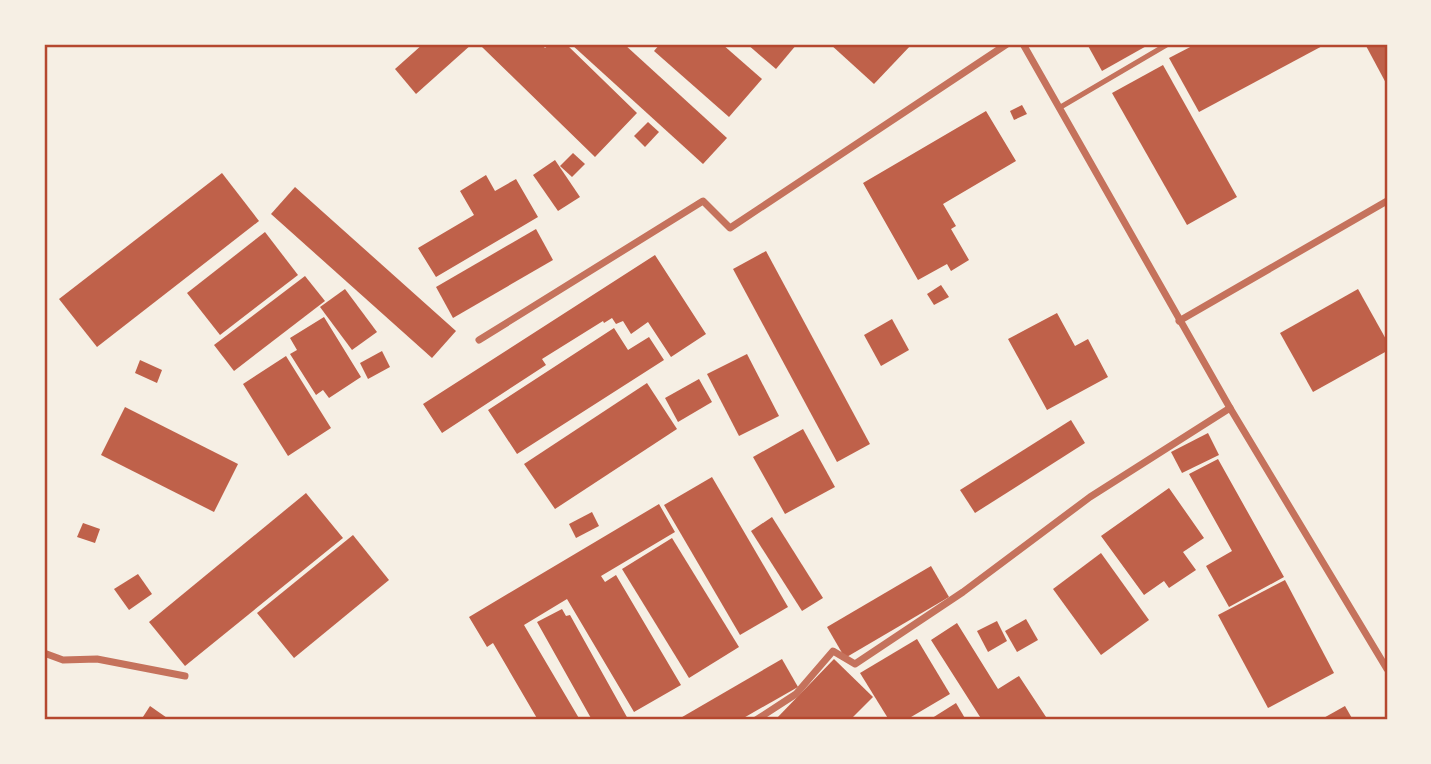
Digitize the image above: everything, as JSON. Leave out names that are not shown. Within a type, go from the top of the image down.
[{"type":"street","points":[[479,340],[703,201],[730,228],[1007,44]]},
{"type":"street","points":[[1023,44],[1179,321],[1387,669]]},
{"type":"street","points":[[1179,321],[1387,201]]},
{"type":"street","points":[[756,720],[796,694],[833,651],[855,664],[963,592],[1090,497],[1230,408]]},
{"type":"street","points":[[44,653],[62,660],[97,659],[185,676]]},
{"type":"lane","points":[[1058,108],[1168,44]]},
{"type":"building","points":[[423,44],[472,44],[416,94],[395,69]]},
{"type":"building","points":[[486,44],[541,44],[545,48],[550,44],[566,44],[637,113],[595,157],[482,47]]},
{"type":"building","points":[[571,44],[624,44],[727,138],[703,164]]},
{"type":"building","points":[[660,44],[722,44],[762,79],[729,117],[654,51]]},
{"type":"building","points":[[747,44],[797,44],[776,69]]},
{"type":"building","points":[[830,44],[912,44],[874,84]]},
{"type":"building","points":[[1087,44],[1150,44],[1102,71]]},
{"type":"building","points":[[1196,44],[1326,44],[1199,112],[1169,58]]},
{"type":"building","points":[[1365,44],[1387,44],[1387,85]]},
{"type":"building","points":[[1163,65],[1237,197],[1187,225],[1112,93]]},
{"type":"building","points":[[1022,105],[1027,114],[1014,120],[1010,111]]},
{"type":"building","points":[[986,111],[1016,161],[943,204],[956,226],[951,229],[969,260],[951,271],[947,264],[918,280],[863,183]]},
{"type":"building","points":[[648,122],[659,132],[645,147],[634,136]]},
{"type":"building","points":[[573,153],[585,164],[572,177],[560,166]]},
{"type":"building","points":[[555,160],[580,197],[558,211],[533,175]]},
{"type":"building","points":[[222,173],[259,221],[97,347],[59,299]]},
{"type":"building","points":[[486,175],[495,191],[516,179],[538,217],[436,277],[418,248],[474,215],[460,191]]},
{"type":"building","points":[[295,187],[456,331],[432,358],[271,214]]},
{"type":"building","points":[[536,229],[553,260],[453,318],[436,287]]},
{"type":"building","points":[[265,232],[298,275],[220,335],[187,293]]},
{"type":"building","points":[[766,251],[870,444],[837,462],[733,269]]},
{"type":"building","points":[[655,255],[706,334],[671,357],[648,322],[631,334],[623,321],[616,324],[612,318],[604,323],[603,321],[542,359],[546,365],[442,433],[423,404]]},
{"type":"building","points":[[305,276],[325,301],[234,371],[214,345]]},
{"type":"building","points":[[941,285],[949,297],[934,305],[927,294]]},
{"type":"building","points":[[345,289],[377,332],[352,350],[320,307]]},
{"type":"building","points":[[1358,289],[1387,341],[1387,351],[1313,392],[1280,333]]},
{"type":"building","points":[[1057,313],[1075,346],[1088,339],[1108,377],[1047,410],[1008,339]]},
{"type":"building","points":[[324,317],[361,377],[329,398],[323,390],[316,395],[290,354],[297,350],[290,338]]},
{"type":"building","points":[[892,319],[909,350],[881,366],[864,335]]},
{"type":"building","points":[[614,328],[628,350],[649,337],[664,360],[517,454],[488,410]]},
{"type":"building","points":[[382,351],[390,367],[368,379],[360,363]]},
{"type":"building","points":[[747,354],[779,416],[739,436],[707,374]]},
{"type":"building","points":[[286,356],[331,428],[288,456],[243,384]]},
{"type":"building","points":[[140,360],[162,370],[157,383],[135,373]]},
{"type":"building","points":[[699,379],[712,402],[678,422],[665,398]]},
{"type":"building","points":[[647,383],[677,429],[555,509],[524,464]]},
{"type":"building","points":[[125,407],[238,464],[214,512],[101,455]]},
{"type":"building","points":[[1071,420],[1085,443],[975,513],[960,490]]},
{"type":"building","points":[[803,429],[835,487],[785,514],[753,457]]},
{"type":"building","points":[[1208,433],[1219,455],[1182,473],[1171,452]]},
{"type":"building","points":[[1218,459],[1284,577],[1229,607],[1206,566],[1232,551],[1189,474]]},
{"type":"building","points":[[712,477],[788,607],[740,635],[664,505]]},
{"type":"building","points":[[1169,488],[1204,538],[1183,552],[1196,570],[1169,588],[1164,581],[1144,595],[1101,536]]},
{"type":"building","points":[[306,493],[343,538],[185,666],[149,622]]},
{"type":"building","points":[[659,504],[675,532],[601,576],[605,582],[616,575],[681,685],[634,712],[567,599],[524,625],[580,720],[538,720],[493,643],[487,647],[469,617]]},
{"type":"building","points":[[592,512],[599,526],[576,538],[569,524]]},
{"type":"building","points":[[772,517],[823,598],[802,611],[751,531]]},
{"type":"building","points":[[83,523],[100,529],[95,543],[77,537]]},
{"type":"building","points":[[353,535],[389,580],[294,658],[257,613]]},
{"type":"building","points":[[672,538],[739,647],[689,678],[622,569]]},
{"type":"building","points":[[1101,553],[1149,620],[1101,655],[1053,589]]},
{"type":"building","points":[[931,566],[949,597],[845,658],[827,627]]},
{"type":"building","points":[[138,574],[152,594],[129,610],[114,589]]},
{"type":"building","points":[[1285,580],[1334,673],[1268,708],[1218,615]]},
{"type":"building","points":[[562,609],[566,616],[570,615],[628,719],[592,720],[537,622]]},
{"type":"building","points":[[1026,619],[1038,640],[1017,652],[1005,631]]},
{"type":"building","points":[[997,621],[1007,641],[988,652],[977,631]]},
{"type":"building","points":[[957,623],[998,689],[1019,676],[1048,720],[982,720],[931,640]]},
{"type":"building","points":[[917,639],[950,694],[906,720],[889,720],[860,673]]},
{"type":"building","points":[[782,659],[798,687],[740,720],[677,720]]},
{"type":"building","points":[[834,659],[873,697],[850,720],[775,720]]},
{"type":"building","points":[[956,703],[966,720],[929,720]]},
{"type":"building","points":[[150,706],[170,720],[141,720]]},
{"type":"building","points":[[1345,706],[1353,720],[1320,720]]}]
